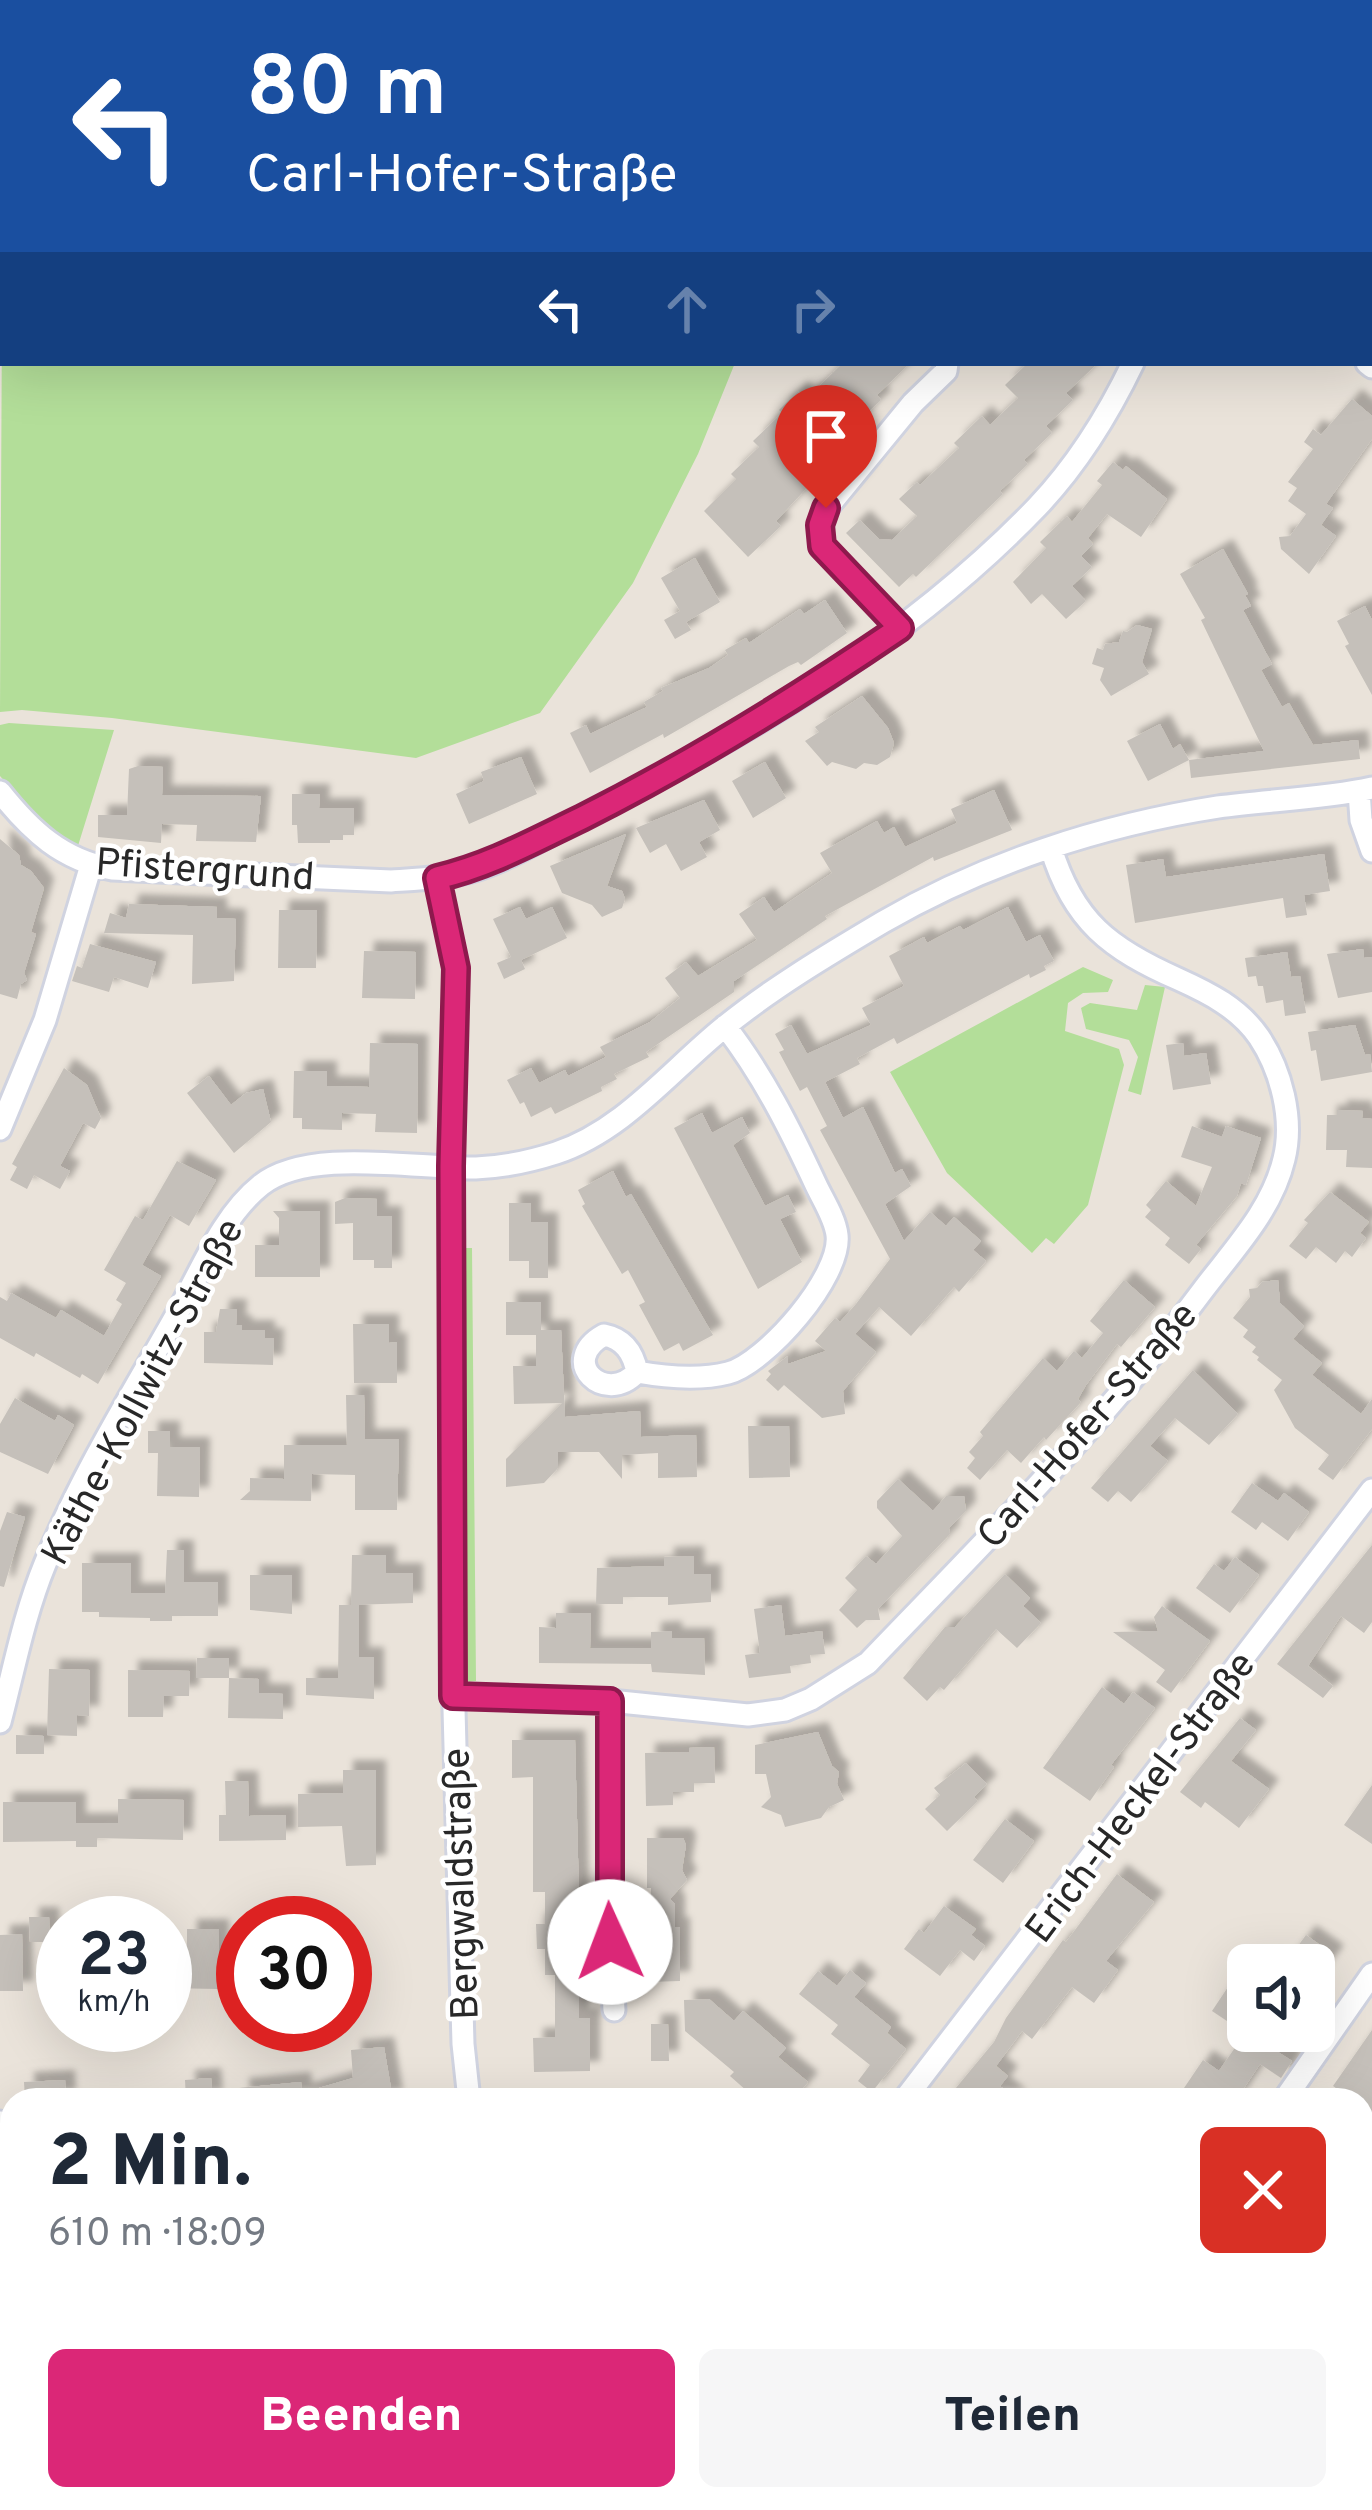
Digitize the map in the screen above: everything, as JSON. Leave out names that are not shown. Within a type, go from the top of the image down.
[{"type":"street","points":[[900,628],[822,546],[820,525],[826,508],[947,366]]},
{"type":"street","name":"Pfistergrund","points":[[0,792],[28,826],[59,851],[112,869],[391,881],[437,878],[481,868],[667,775],[793,701],[900,628],[983,560],[1039,505],[1110,410],[1132,366]]},
{"type":"street","points":[[1365,790],[1361,820],[1372,851]]},
{"type":"street","name":"Käthe-Kollwitz-Straße","points":[[0,1722],[30,1604],[66,1517],[224,1230],[246,1200],[280,1173],[298,1167],[475,1168],[538,1159],[586,1140],[625,1114],[725,1026],[885,921],[952,886],[1051,848],[1211,808],[1365,790]]},
{"type":"street","name":"Carl-Hofer-Straße","points":[[453,1696],[610,1701],[715,1714],[785,1710],[829,1691],[868,1663],[1083,1439],[1193,1304],[1266,1204],[1285,1158],[1287,1134],[1277,1072],[1258,1036],[1224,1001],[1143,963],[1092,927],[1070,895],[1051,848]]},
{"type":"street","points":[[0,1129],[44,1020],[91,865]]},
{"type":"street","name":"Bergwaldstraße","points":[[437,878],[456,968],[451,1166],[453,1696],[468,2088]]},
{"type":"street","points":[[637,1372],[708,1376],[744,1367],[806,1306],[836,1261],[837,1230],[802,1155],[759,1071],[725,1026]]},
{"type":"street","name":"Erich-Heckel-Straße","points":[[913,2088],[1372,1490]]},
{"type":"street","points":[[610,1701],[608,1908],[614,2010]]},
{"type":"street","points":[[1291,2088],[1372,1974]]},
{"type":"green space","points":[[2,366],[734,366],[698,454],[633,583],[540,713],[416,758],[112,718],[0,712]]},
{"type":"green space","points":[[0,725],[114,730],[77,849],[37,818],[0,776]]},
{"type":"green space","points":[[1083,967],[1113,980],[1108,992],[1083,993],[1068,1003],[1065,1031],[1119,1049],[1124,1065],[1088,1205],[1054,1244],[1046,1238],[1032,1253],[947,1173],[890,1072]]},
{"type":"green space","points":[[1145,985],[1165,987],[1141,1095],[1128,1091],[1138,1057],[1129,1040],[1086,1029],[1081,1008],[1090,1003],[1137,1010]]},
{"type":"green space","points":[[461,1248],[472,1248],[476,1681],[462,1682]]},
{"type":"building","points":[[840,366],[907,366],[877,395],[881,400],[852,427],[855,431],[825,458],[830,463],[776,521],[781,526],[748,557],[704,511],[736,479],[731,474],[759,447],[753,441],[782,413],[779,410],[798,391],[806,399]]},
{"type":"building","points":[[1025,366],[1095,366],[1066,393],[1073,400],[1046,426],[1052,433],[1024,460],[1028,464],[1000,491],[1003,494],[916,577],[913,574],[899,587],[846,533],[860,520],[879,539],[892,540],[917,516],[899,499],[959,448],[954,443],[982,416],[990,425],[1018,398],[1005,385]]},
{"type":"building","points":[[1352,399],[1372,416],[1372,439],[1326,504],[1333,508],[1321,525],[1336,536],[1309,574],[1281,549],[1279,537],[1290,536],[1306,514],[1288,501],[1297,488],[1288,482],[1313,449],[1304,442],[1313,429],[1321,435]]},
{"type":"building","points":[[1113,462],[1123,470],[1126,466],[1167,499],[1141,537],[1107,514],[1088,538],[1093,544],[1081,556],[1092,567],[1072,586],[1086,601],[1066,619],[1042,594],[1031,604],[1013,582],[1046,548],[1040,542],[1067,516],[1072,522],[1102,485],[1097,481]]},
{"type":"building","points":[[1223,549],[1248,594],[1251,606],[1243,610],[1272,664],[1261,670],[1282,707],[1289,703],[1313,745],[1358,740],[1360,759],[1191,778],[1189,760],[1264,751],[1201,620],[1205,618],[1180,574]]},
{"type":"building","points":[[695,558],[720,602],[686,622],[691,630],[675,639],[664,620],[680,611],[661,578]]},
{"type":"building","points":[[825,600],[847,633],[801,665],[789,666],[664,738],[663,734],[590,773],[570,733],[586,725],[590,734],[647,707],[644,702],[661,688],[709,668],[728,655],[725,650],[746,638],[749,643],[800,609],[804,614]]},
{"type":"building","points":[[1365,606],[1372,620],[1372,695],[1337,621]]},
{"type":"building","points":[[1137,625],[1152,629],[1142,662],[1149,674],[1111,696],[1100,680],[1104,668],[1092,664],[1097,648],[1119,642],[1123,631]]},
{"type":"building","points":[[862,696],[888,728],[894,743],[890,757],[856,769],[832,762],[827,766],[805,741],[819,732],[815,727]]},
{"type":"building","points":[[1160,724],[1173,749],[1180,744],[1189,760],[1148,781],[1127,741]]},
{"type":"building","points":[[521,757],[537,794],[469,824],[456,794],[484,781],[481,772]]},
{"type":"building","points":[[765,762],[786,798],[753,818],[732,781]]},
{"type":"building","points":[[163,767],[162,795],[261,796],[256,842],[196,841],[197,825],[162,824],[161,843],[98,837],[98,815],[127,815],[129,769]]},
{"type":"building","points":[[994,790],[1012,830],[934,861],[933,857],[825,916],[827,919],[734,981],[734,992],[646,1052],[649,1057],[614,1074],[617,1079],[601,1087],[602,1091],[555,1114],[551,1107],[531,1117],[524,1102],[520,1104],[507,1080],[531,1068],[539,1083],[565,1070],[568,1076],[606,1057],[600,1047],[650,1022],[680,998],[665,978],[686,962],[698,976],[757,940],[739,914],[764,897],[774,912],[832,873],[820,853],[877,821],[884,833],[894,827],[905,847],[957,823],[951,809]]},
{"type":"building","points":[[292,794],[320,794],[319,808],[354,808],[354,835],[330,843],[298,843],[297,825],[292,825]]},
{"type":"building","points":[[704,800],[720,830],[699,842],[707,857],[681,871],[666,844],[650,853],[636,828]]},
{"type":"building","points":[[626,834],[607,886],[622,891],[622,908],[602,917],[592,905],[562,893],[550,866]]},
{"type":"building","points":[[0,839],[44,888],[31,932],[36,934],[24,973],[27,980],[17,999],[0,994]]},
{"type":"building","points":[[1324,854],[1330,891],[1304,895],[1307,915],[1286,918],[1283,898],[1135,923],[1126,865],[1163,859],[1166,877]]},
{"type":"building","points":[[129,904],[217,907],[217,918],[236,919],[234,981],[192,984],[193,935],[104,933],[110,913],[126,918]]},
{"type":"building","points":[[520,907],[526,919],[552,907],[567,938],[521,960],[525,969],[504,979],[497,963],[511,957],[493,919]]},
{"type":"building","points":[[1008,907],[1026,942],[1040,935],[1054,961],[1044,966],[1046,970],[1030,978],[1029,974],[897,1044],[894,1038],[857,1058],[860,1064],[825,1082],[843,1118],[863,1107],[895,1173],[902,1169],[911,1186],[885,1204],[904,1241],[930,1212],[946,1226],[954,1217],[981,1241],[973,1250],[986,1261],[959,1292],[954,1287],[911,1336],[879,1307],[855,1334],[876,1352],[843,1391],[845,1414],[822,1418],[784,1385],[778,1391],[766,1380],[768,1371],[788,1356],[788,1364],[826,1351],[815,1341],[835,1318],[840,1322],[890,1259],[820,1130],[827,1126],[807,1087],[800,1091],[779,1052],[784,1050],[775,1034],[791,1025],[807,1054],[871,1025],[862,1008],[904,986],[889,956],[924,937],[927,943]]},
{"type":"building","points":[[279,910],[317,910],[316,968],[278,968]]},
{"type":"building","points":[[90,944],[156,962],[148,988],[114,977],[109,992],[72,981]]},
{"type":"building","points":[[1363,949],[1364,958],[1372,957],[1372,992],[1338,998],[1327,954]]},
{"type":"building","points":[[364,951],[416,952],[415,999],[362,998]]},
{"type":"building","points":[[1287,952],[1291,977],[1300,976],[1306,1013],[1285,1016],[1283,1000],[1266,1003],[1263,986],[1258,986],[1256,976],[1248,977],[1245,958]]},
{"type":"building","points":[[1355,1025],[1365,1055],[1370,1054],[1372,1072],[1321,1081],[1308,1032]]},
{"type":"building","points":[[370,1043],[418,1044],[417,1133],[375,1132],[376,1114],[342,1113],[342,1130],[302,1129],[302,1118],[293,1118],[294,1071],[327,1071],[327,1086],[369,1087]]},
{"type":"building","points":[[1183,1043],[1184,1056],[1206,1053],[1211,1084],[1173,1090],[1166,1045]]},
{"type":"building","points":[[64,1068],[87,1085],[101,1118],[95,1129],[83,1123],[60,1166],[70,1171],[60,1189],[34,1175],[27,1189],[10,1180],[17,1167],[12,1164]]},
{"type":"building","points":[[209,1076],[231,1105],[246,1093],[263,1089],[271,1122],[234,1153],[187,1093]]},
{"type":"building","points":[[1337,1110],[1363,1111],[1362,1118],[1372,1119],[1372,1168],[1346,1167],[1347,1150],[1326,1150],[1327,1115],[1337,1115]]},
{"type":"building","points":[[702,1113],[712,1133],[742,1117],[750,1133],[733,1145],[765,1206],[788,1195],[796,1212],[780,1219],[802,1262],[758,1289],[674,1128]]},
{"type":"building","points":[[1192,1126],[1222,1137],[1226,1126],[1261,1138],[1246,1185],[1241,1183],[1237,1196],[1196,1245],[1201,1249],[1189,1264],[1165,1245],[1170,1238],[1145,1217],[1151,1210],[1146,1205],[1166,1181],[1196,1206],[1212,1167],[1181,1157]]},
{"type":"building","points":[[177,1161],[216,1180],[189,1226],[170,1215],[142,1265],[161,1276],[98,1384],[0,1338],[0,1297],[7,1301],[11,1293],[56,1318],[61,1310],[104,1336],[122,1304],[116,1300],[126,1283],[104,1270],[135,1216],[143,1220]]},
{"type":"building","points":[[613,1171],[713,1335],[683,1351],[679,1343],[664,1351],[639,1305],[645,1302],[628,1270],[622,1274],[582,1206],[578,1190]]},
{"type":"building","points":[[1330,1192],[1369,1222],[1360,1233],[1366,1238],[1352,1257],[1345,1251],[1336,1263],[1316,1247],[1306,1259],[1289,1246],[1308,1223],[1304,1220]]},
{"type":"building","points":[[377,1199],[377,1216],[392,1216],[392,1268],[374,1268],[374,1260],[353,1260],[353,1223],[335,1224],[335,1202]]},
{"type":"building","points":[[509,1203],[531,1203],[531,1222],[548,1222],[548,1278],[529,1278],[529,1261],[509,1261]]},
{"type":"building","points":[[273,1211],[320,1211],[320,1277],[255,1277],[255,1245],[279,1245],[279,1218]]},
{"type":"building","points":[[1124,1280],[1155,1307],[1121,1347],[1117,1344],[1086,1385],[1078,1399],[1081,1402],[1046,1440],[1044,1437],[1021,1463],[1007,1450],[980,1480],[967,1468],[975,1458],[969,1452],[983,1436],[980,1432],[1043,1358],[1057,1371],[1074,1351],[1082,1358],[1103,1333],[1090,1321]]},
{"type":"building","points":[[1278,1280],[1280,1303],[1304,1326],[1293,1339],[1322,1363],[1312,1375],[1361,1414],[1372,1399],[1372,1429],[1333,1480],[1318,1469],[1329,1455],[1295,1428],[1274,1390],[1282,1380],[1257,1360],[1252,1352],[1256,1347],[1243,1337],[1248,1330],[1233,1318],[1250,1297],[1249,1289]]},
{"type":"building","points":[[506,1302],[541,1302],[541,1330],[561,1330],[565,1417],[640,1411],[641,1437],[696,1435],[697,1477],[658,1478],[658,1453],[622,1455],[622,1479],[599,1452],[558,1452],[558,1468],[544,1483],[506,1487],[506,1459],[562,1403],[514,1404],[513,1366],[536,1366],[536,1335],[506,1335]]},
{"type":"building","points":[[220,1309],[237,1309],[236,1325],[242,1325],[242,1330],[265,1330],[265,1338],[274,1338],[273,1365],[204,1363],[204,1332],[216,1332]]},
{"type":"building","points":[[353,1324],[389,1324],[389,1343],[397,1342],[397,1383],[354,1383]]},
{"type":"building","points":[[1193,1370],[1238,1414],[1209,1445],[1175,1418],[1150,1446],[1168,1461],[1131,1502],[1118,1491],[1108,1502],[1091,1488]]},
{"type":"building","points":[[346,1395],[364,1395],[365,1439],[399,1439],[397,1510],[355,1510],[355,1475],[312,1474],[311,1501],[240,1500],[250,1491],[250,1478],[284,1479],[284,1445],[347,1445]]},
{"type":"building","points":[[15,1398],[55,1421],[58,1415],[74,1425],[48,1474],[0,1452],[0,1424]]},
{"type":"building","points":[[748,1426],[789,1426],[790,1477],[749,1478]]},
{"type":"building","points":[[148,1431],[170,1431],[170,1447],[200,1447],[199,1497],[157,1496],[158,1453],[148,1453]]},
{"type":"building","points":[[898,1479],[933,1511],[946,1496],[964,1496],[966,1511],[878,1609],[880,1620],[866,1620],[857,1628],[839,1610],[857,1590],[845,1578],[866,1556],[876,1564],[902,1536],[877,1508],[877,1501]]},
{"type":"building","points":[[1252,1483],[1278,1501],[1284,1493],[1309,1512],[1288,1541],[1262,1522],[1256,1530],[1231,1512]]},
{"type":"building","points":[[7,1512],[25,1517],[4,1587],[0,1586],[0,1531]]},
{"type":"building","points":[[1372,1545],[1372,1622],[1364,1633],[1341,1616],[1308,1666],[1333,1686],[1323,1698],[1277,1664]]},
{"type":"building","points":[[167,1550],[184,1550],[184,1582],[218,1582],[218,1616],[150,1621],[82,1612],[82,1563],[131,1563],[131,1593],[165,1593]]},
{"type":"building","points":[[352,1555],[386,1555],[386,1573],[413,1573],[413,1603],[351,1605]]},
{"type":"building","points":[[694,1556],[694,1574],[711,1574],[711,1602],[668,1605],[668,1597],[623,1597],[623,1604],[596,1604],[597,1568],[664,1566],[664,1557]]},
{"type":"building","points":[[1235,1557],[1259,1575],[1230,1613],[1196,1588],[1214,1564],[1224,1571]]},
{"type":"building","points":[[1005,1574],[1030,1598],[1023,1606],[1041,1623],[1017,1648],[996,1629],[944,1690],[940,1687],[927,1701],[903,1678],[945,1627],[955,1627]]},
{"type":"building","points":[[250,1575],[292,1575],[292,1614],[250,1610]]},
{"type":"building","points":[[339,1605],[359,1605],[359,1657],[374,1657],[374,1699],[306,1695],[306,1678],[338,1678]]},
{"type":"building","points":[[781,1605],[785,1636],[822,1631],[825,1654],[810,1655],[811,1663],[790,1666],[791,1673],[749,1678],[745,1655],[760,1653],[754,1609]]},
{"type":"building","points":[[1162,1606],[1210,1641],[1171,1693],[1156,1682],[1165,1670],[1113,1632],[1158,1631],[1154,1617]]},
{"type":"building","points":[[556,1613],[591,1613],[590,1648],[651,1648],[651,1632],[704,1638],[705,1675],[652,1672],[651,1664],[539,1663],[539,1627],[556,1628]]},
{"type":"building","points":[[197,1658],[229,1658],[229,1678],[196,1678]]},
{"type":"building","points":[[49,1669],[90,1670],[89,1716],[77,1715],[77,1736],[47,1735]]},
{"type":"building","points":[[128,1670],[190,1671],[189,1696],[164,1696],[163,1717],[128,1717]]},
{"type":"building","points":[[229,1678],[259,1679],[259,1693],[283,1694],[283,1719],[228,1718]]},
{"type":"building","points":[[1102,1687],[1124,1704],[1133,1692],[1155,1708],[1090,1801],[1043,1768]]},
{"type":"building","points":[[1240,1718],[1256,1730],[1231,1761],[1269,1789],[1239,1828],[1205,1802],[1201,1808],[1180,1792]]},
{"type":"building","points":[[818,1732],[839,1772],[837,1784],[844,1800],[829,1807],[821,1818],[785,1827],[781,1815],[761,1807],[771,1797],[766,1774],[755,1774],[755,1745]]},
{"type":"building","points":[[16,1735],[44,1736],[44,1754],[16,1754]]},
{"type":"building","points":[[512,1740],[575,1740],[580,1936],[585,1936],[586,1959],[579,1959],[579,2018],[590,2018],[590,2071],[534,2072],[533,2038],[555,2037],[555,1975],[545,1975],[545,1949],[537,1949],[536,1924],[545,1924],[545,1892],[533,1892],[533,1777],[512,1778]]},
{"type":"building","points":[[714,1747],[715,1783],[694,1783],[694,1792],[673,1792],[673,1805],[646,1806],[645,1753]]},
{"type":"building","points":[[966,1763],[987,1784],[974,1797],[978,1801],[947,1831],[925,1809],[940,1795],[934,1788]]},
{"type":"building","points":[[343,1770],[376,1770],[376,1865],[346,1866],[342,1826],[298,1827],[298,1794],[343,1793]]},
{"type":"building","points":[[225,1781],[248,1781],[249,1816],[286,1815],[286,1840],[219,1841],[219,1815],[226,1815]]},
{"type":"building","points":[[1372,1785],[1372,1844],[1344,1825]]},
{"type":"building","points":[[118,1799],[184,1800],[183,1840],[97,1838],[97,1847],[76,1847],[76,1841],[3,1842],[3,1802],[76,1802],[76,1823],[118,1823]]},
{"type":"building","points":[[1005,1819],[1034,1841],[1003,1883],[973,1860]]},
{"type":"building","points":[[647,1838],[683,1838],[686,1845],[682,1870],[687,1880],[670,1899],[675,1904],[675,1927],[680,1927],[680,1981],[648,1982],[651,1888],[647,1888]]},
{"type":"building","points":[[1117,1874],[1154,1902],[1106,1961],[1118,1970],[1094,2003],[1072,1987],[1032,2039],[1022,2031],[996,2066],[1008,2076],[1002,2088],[956,2088],[994,2042],[1063,1940]]},
{"type":"building","points":[[944,1906],[976,1929],[971,1935],[985,1946],[974,1961],[960,1950],[940,1976],[904,1949],[919,1929],[924,1933]]},
{"type":"building","points":[[29,1917],[36,1917],[36,1942],[30,1942]]},
{"type":"building","points":[[192,1929],[216,1929],[216,1989],[192,1989]]},
{"type":"building","points":[[22,1934],[23,1991],[0,1991],[0,1935]]},
{"type":"building","points":[[850,1970],[866,1983],[854,1997],[891,2027],[887,2033],[906,2049],[875,2088],[858,2081],[870,2065],[831,2034],[838,2025],[799,1994],[818,1971],[837,1986]]},
{"type":"building","points":[[1227,1988],[1227,2021],[1212,2011]]},
{"type":"building","points":[[709,1999],[734,2021],[743,2011],[786,2048],[778,2057],[808,2082],[803,2088],[744,2088],[730,2076],[734,2072],[685,2031],[684,2000]]},
{"type":"building","points":[[651,2024],[668,2024],[669,2061],[651,2061]]},
{"type":"building","points":[[1372,2030],[1372,2088],[1333,2086]]},
{"type":"building","points":[[384,2047],[391,2088],[319,2088],[353,2078],[351,2052]]},
{"type":"building","points":[[1232,2052],[1278,2052],[1292,2061],[1281,2078],[1260,2064],[1244,2088],[1184,2088],[1203,2060],[1219,2071]]},
{"type":"building","points":[[211,2078],[212,2088],[185,2088],[185,2080]]},
{"type":"building","points":[[65,2080],[65,2088],[24,2088],[24,2082]]},
{"type":"building","points":[[301,2082],[302,2088],[239,2088]]},
{"type":"route","points":[[610,1942],[610,1701],[453,1696],[451,1166],[456,968],[437,878],[481,868],[667,775],[793,701],[900,628],[822,546],[820,525],[826,508]]}]
